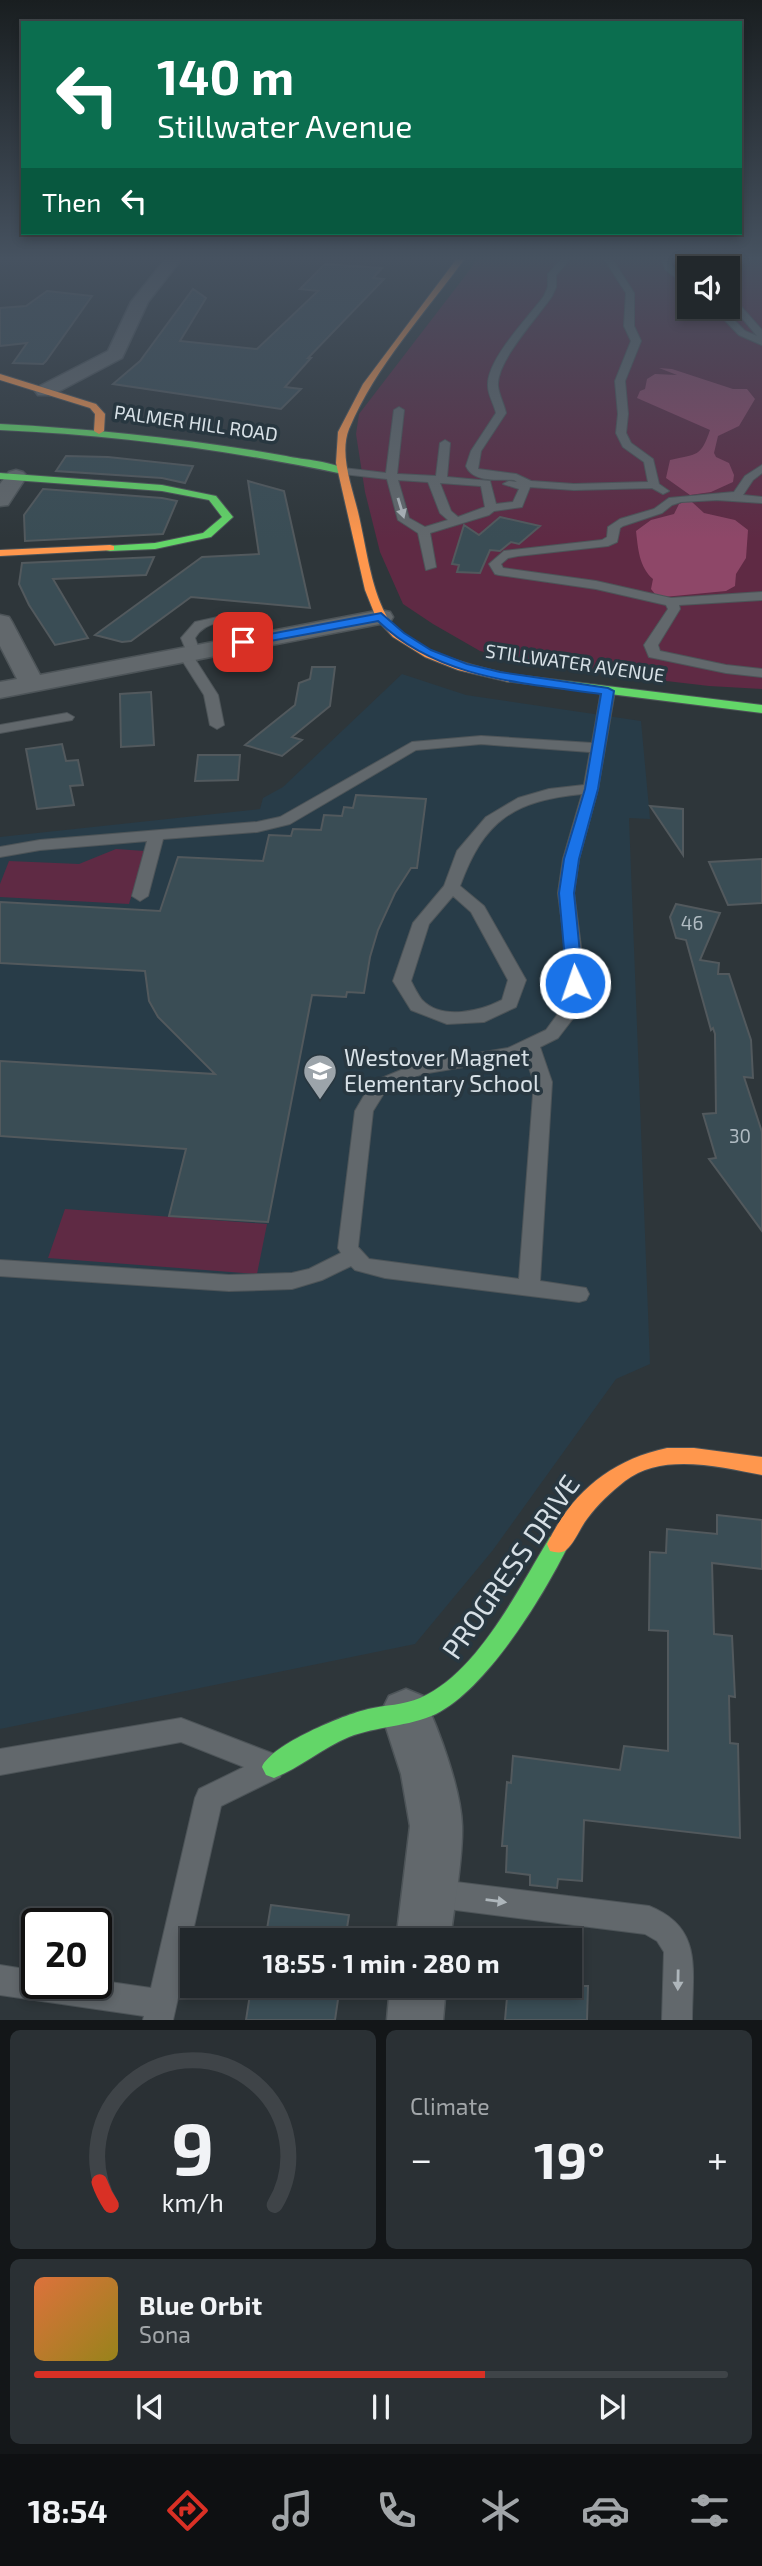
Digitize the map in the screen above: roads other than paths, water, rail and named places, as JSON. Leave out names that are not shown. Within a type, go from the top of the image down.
[{"type":"main road","points":[[381,617],[342,471],[340,445],[344,427],[360,396],[391,351]]},
{"type":"main road","points":[[0,377],[99,410],[99,431]]},
{"type":"main road","name":"PALMER HILL ROAD","points":[[0,427],[99,431],[222,445],[342,471]]},
{"type":"main road","points":[[0,553],[155,546],[207,535],[228,517],[212,498],[162,488],[8,476]]},
{"type":"main road","name":"STILLWATER AVENUE","points":[[381,617],[400,636],[427,652],[463,667],[500,676],[762,709]]},
{"type":"main road","name":"PROGRESS DRIVE","points":[[274,1767],[319,1738],[362,1722],[428,1706],[446,1695],[474,1671],[508,1625],[581,1507],[599,1485],[621,1469],[650,1458],[678,1454],[705,1454],[762,1466]]},
{"type":"street","points":[[46,391],[117,351]]},
{"type":"street","points":[[0,500],[8,476]]},
{"type":"street","points":[[0,690],[381,617]]},
{"type":"street","points":[[0,622],[32,684]]},
{"type":"street","points":[[406,1712],[426,1774],[436,1826],[426,1916]]},
{"type":"street","points":[[415,2020],[417,1998]]},
{"type":"lane","points":[[507,351],[493,377],[492,387],[501,413],[472,459],[473,471],[480,475],[516,477],[527,486]]},
{"type":"lane","points":[[632,351],[620,381],[623,414],[621,433],[627,444],[649,461],[654,485]]},
{"type":"lane","points":[[399,410],[391,475],[404,520],[424,531],[485,513],[491,508],[518,505],[527,486]]},
{"type":"lane","points":[[445,443],[436,479],[446,513],[456,522]]},
{"type":"lane","points":[[731,496],[738,494],[762,468]]},
{"type":"lane","points":[[342,471],[527,486],[654,485],[675,499]]},
{"type":"lane","points":[[486,482],[491,508]]},
{"type":"lane","points":[[762,499],[731,496],[675,499],[667,502],[660,511],[621,522],[614,527],[614,538],[604,543],[518,552],[504,555],[495,564],[499,571],[596,585],[671,602],[762,596]]},
{"type":"lane","points":[[424,531],[430,567]]},
{"type":"lane","points":[[671,602],[674,609],[650,645],[654,654],[726,670],[762,673]]},
{"type":"lane","points":[[189,653],[211,695],[217,725]]},
{"type":"lane","points":[[579,1294],[385,1270],[362,1265],[348,1248],[364,1111],[379,1086],[418,1069],[512,1053],[552,1034],[575,1004],[575,962],[566,893],[571,859],[592,789],[608,691]]},
{"type":"lane","points":[[1,726],[66,717]]},
{"type":"lane","points":[[0,852],[40,845],[257,827],[285,821],[412,746],[435,741],[459,739],[598,748]]},
{"type":"lane","points":[[453,887],[478,909],[517,980],[510,1003],[484,1016],[447,1018],[417,1006],[402,981],[421,923],[453,887],[465,851],[491,820],[523,801],[549,793],[592,789]]},
{"type":"lane","points":[[140,896],[156,836]]},
{"type":"lane","points":[[529,1288],[543,1082],[530,1044]]},
{"type":"lane","points":[[0,1268],[229,1283],[292,1281],[316,1275],[354,1256]]},
{"type":"lane","points":[[0,1762],[181,1730],[274,1767]]},
{"type":"lane","points":[[0,1980],[160,2012],[209,1798],[274,1767]]},
{"type":"lane","points":[[426,1916],[649,1920],[667,1931],[678,1949],[677,2020]]},
{"type":"place","name":"Westover Magnet Elementary School","points":[[320,1101]]}]
